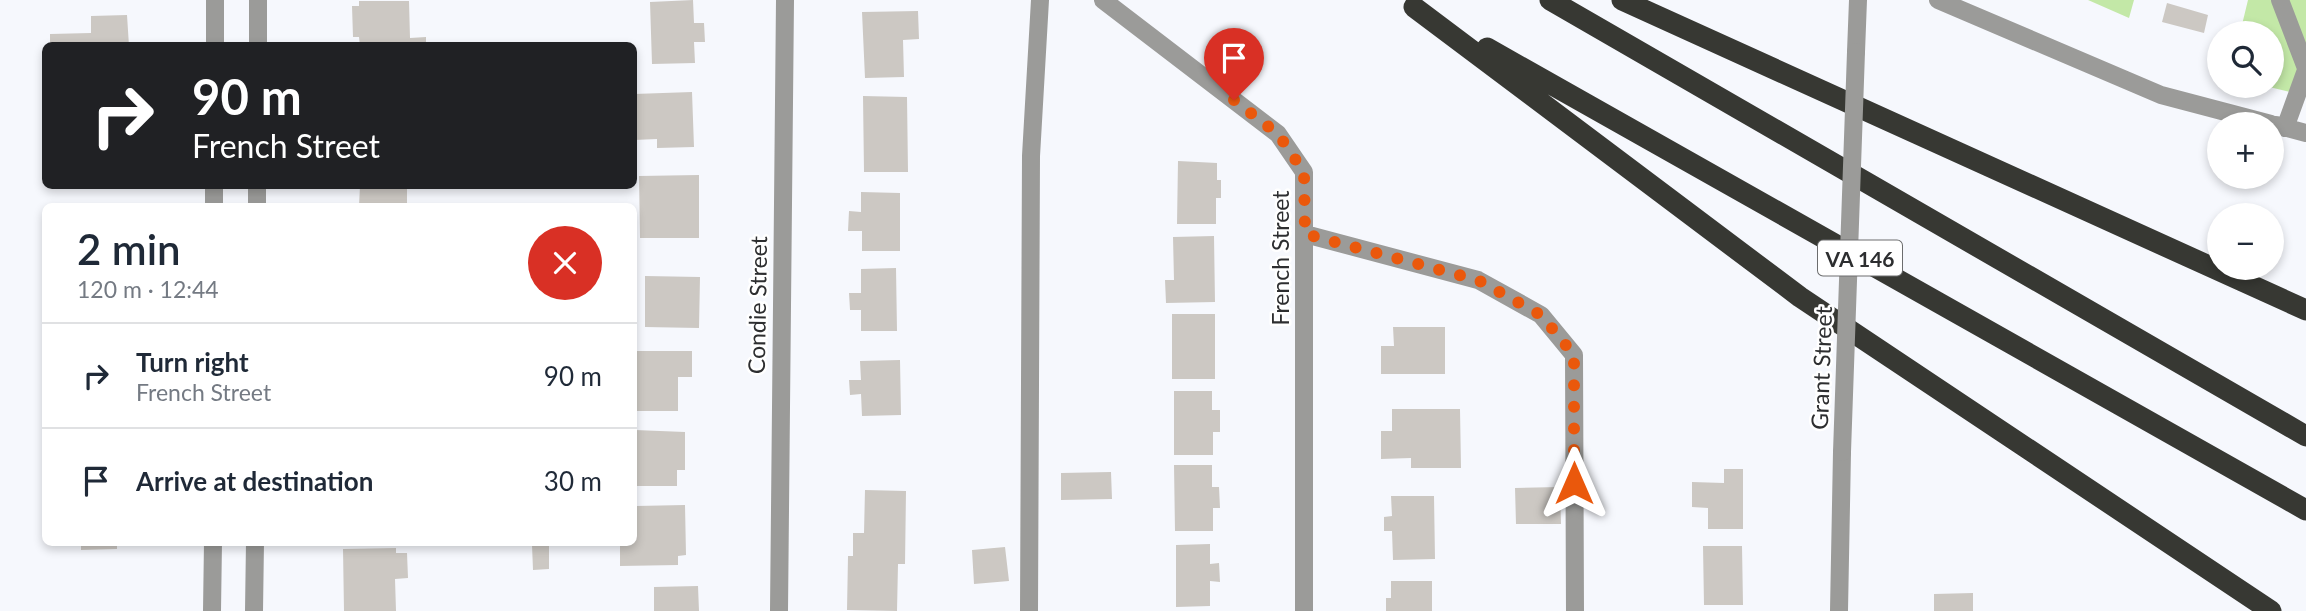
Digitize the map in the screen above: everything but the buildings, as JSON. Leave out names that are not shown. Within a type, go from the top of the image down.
[{"type":"highway","name":"VA 146","points":[[1550,0],[2306,436]]},
{"type":"highway","points":[[1622,0],[2306,310]]},
{"type":"highway","name":"VA 146","points":[[1408,3],[2306,510]]},
{"type":"highway","points":[[1408,3],[1800,297],[2271,611]]},
{"type":"street","points":[[215,0],[215,42]]},
{"type":"street","points":[[258,0],[258,42]]},
{"type":"street","name":"Condie Street","points":[[779,611],[785,0]]},
{"type":"street","points":[[1029,611],[1031,156],[1040,0]]},
{"type":"street","name":"French Street","points":[[1103,0],[1278,134],[1304,172],[1304,611]]},
{"type":"street","name":"Grant Street","points":[[1839,611],[1858,0]]},
{"type":"street","points":[[1938,0],[2161,95],[2226,112]]},
{"type":"street","points":[[2280,0],[2306,69],[2283,112]]},
{"type":"street","points":[[2284,127],[2306,133]]},
{"type":"street","points":[[1305,234],[1478,280],[1541,315],[1574,355],[1575,611]]},
{"type":"street","points":[[212,546],[212,611]]},
{"type":"street","points":[[254,611],[255,546]]},
{"type":"green space","points":[[2088,0],[2134,0],[2129,18]]},
{"type":"green space","points":[[2248,0],[2306,0],[2306,96],[2284,91],[2284,21],[2243,21]]},
{"type":"route","points":[[1234,100],[1278,134],[1304,172],[1305,234],[1478,280],[1541,315],[1574,355],[1574,483]]}]
